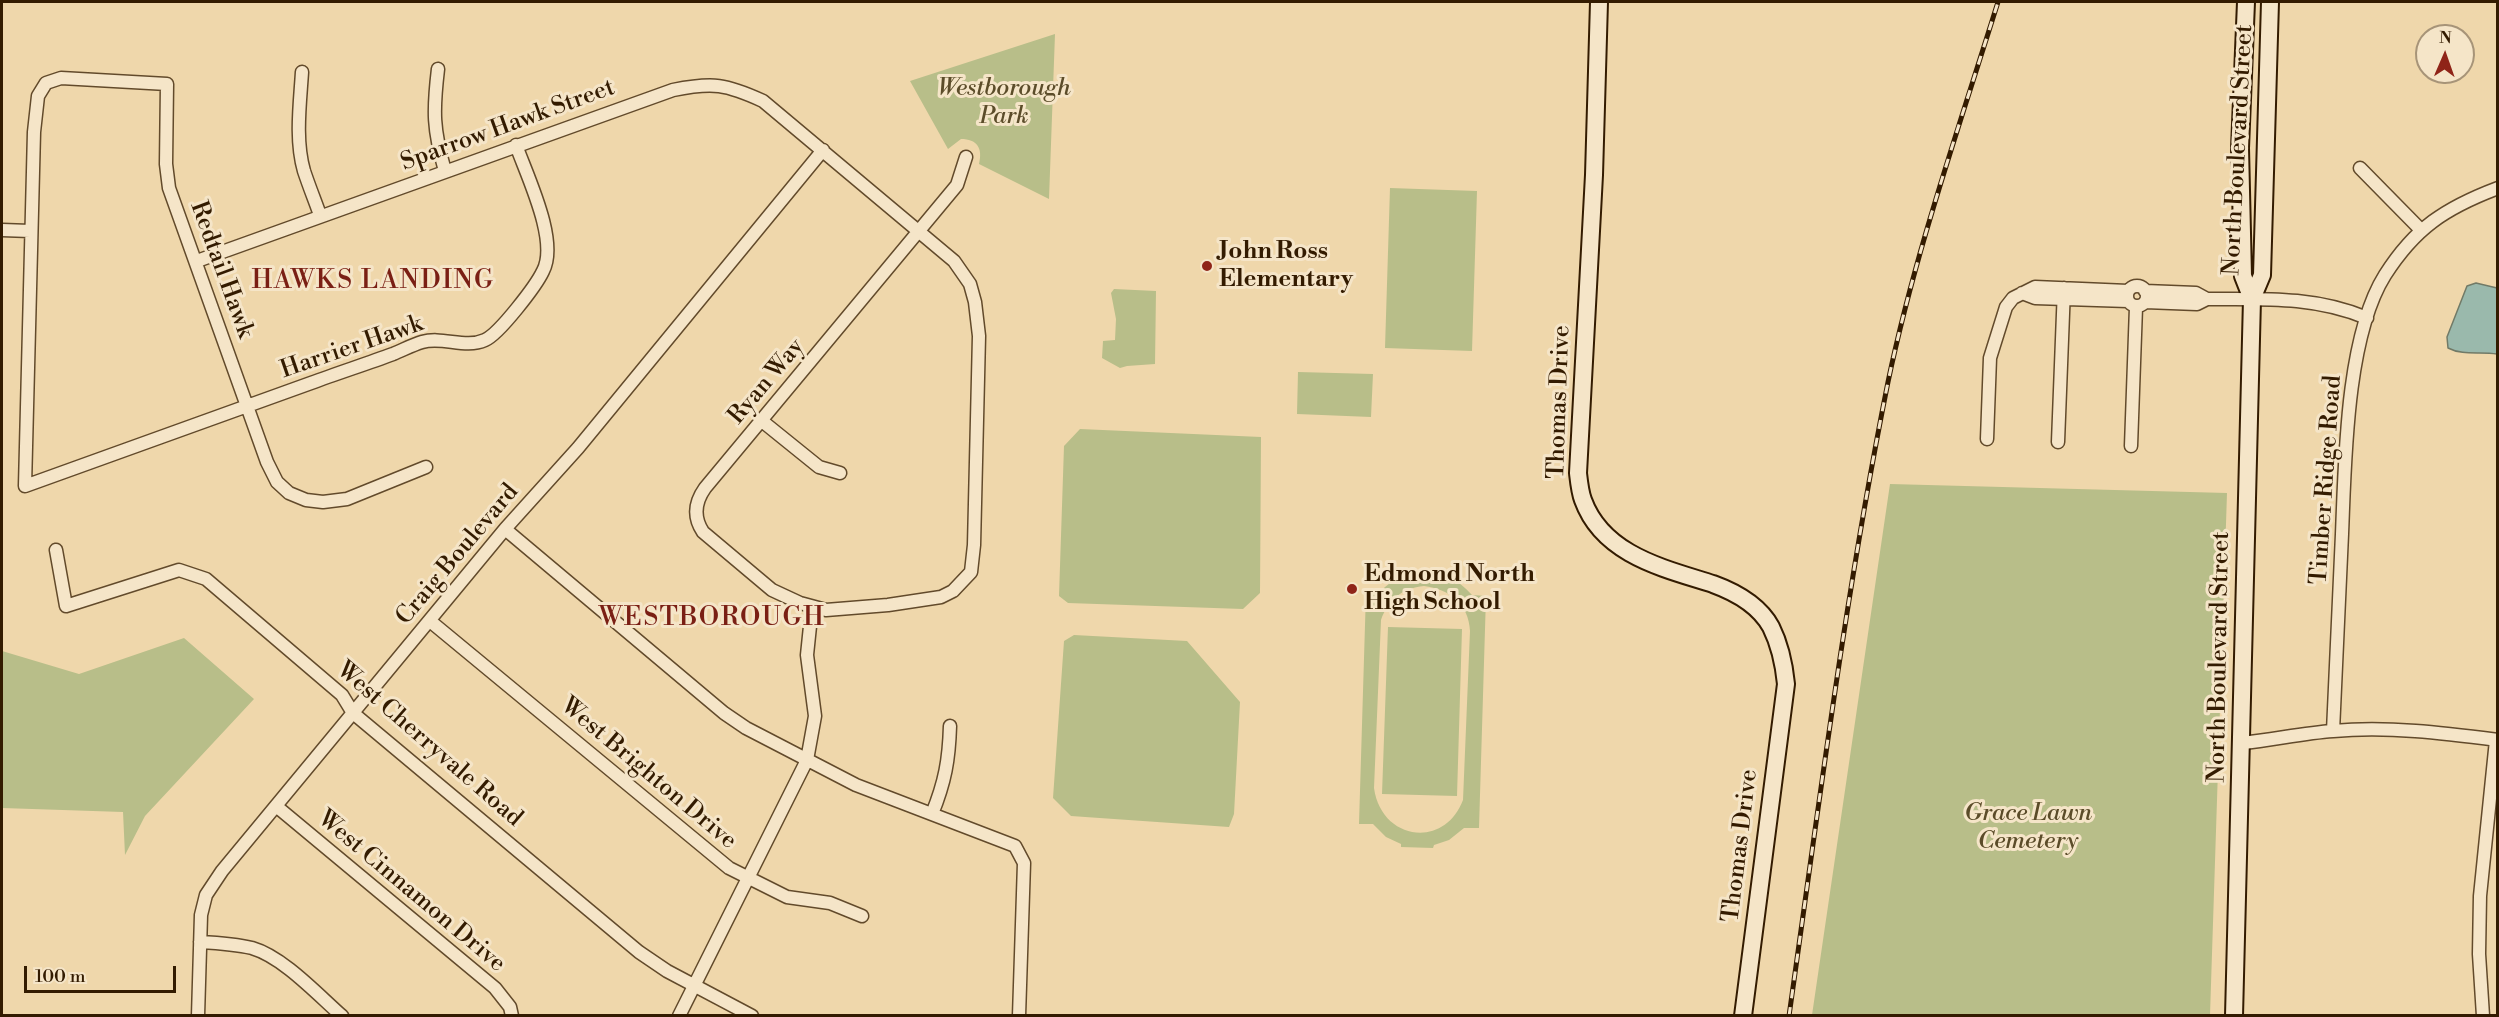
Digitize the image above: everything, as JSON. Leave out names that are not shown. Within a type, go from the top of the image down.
[{"type":"main road","name":"Thomas Drive","points":[[1599,2],[1594,175],[1578,455],[1578,473],[1583,499],[1593,520],[1612,542],[1638,559],[1728,590],[1744,599],[1770,626],[1784,662],[1786,684],[1743,1016]]},
{"type":"main road","name":"North Boulevard Street","points":[[2246,2],[2240,148],[2242,276],[2252,299]]},
{"type":"main road","name":"North Boulevard Street","points":[[2234,1016],[2252,299],[2262,275],[2270,2]]},
{"type":"street","points":[[438,69],[434,118],[436,139],[445,171]]},
{"type":"street","points":[[302,72],[299,106],[300,150],[304,171],[320,215]]},
{"type":"street","name":"Redtail Hawk","points":[[30,231],[33,132],[38,96],[46,83],[61,78],[81,77],[166,84],[166,165],[169,188],[267,462],[277,482],[289,493],[306,500],[323,502],[347,499],[426,467]]},
{"type":"street","name":"Sparrow Hawk Street","points":[[197,261],[673,90],[719,84],[763,101],[920,230],[954,261],[970,284],[975,302],[979,336],[974,545],[970,572],[953,591],[941,597],[840,610],[812,607]]},
{"type":"street","name":"Harrier Hawk","points":[[30,231],[25,486],[423,342],[437,340],[474,343],[487,339],[498,330],[543,271],[549,255],[546,230],[516,145]]},
{"type":"street","name":"Craig Boulevard","points":[[198,1016],[201,915],[206,895],[222,871],[505,529],[578,448],[824,150]]},
{"type":"street","name":"Ryan Way","points":[[812,607],[772,590],[714,543],[698,525],[696,506],[700,496],[957,185],[966,157]]},
{"type":"street","points":[[2360,168],[2420,229]]},
{"type":"street","name":"Timber Ridge Road","points":[[2333,730],[2348,424],[2367,318],[2385,276],[2420,229],[2471,198],[2498,188]]},
{"type":"street","points":[[2,230],[30,231]]},
{"type":"street","points":[[1987,439],[1990,358],[2006,308],[2013,298],[2022,293],[2035,298],[2064,294],[2137,298],[2196,293],[2207,299],[2252,299],[2332,305],[2367,318]]},
{"type":"street","points":[[2058,442],[2064,294]]},
{"type":"street","points":[[2132,446],[2137,298]]},
{"type":"street","points":[[762,421],[819,468],[840,473]]},
{"type":"street","points":[[505,529],[724,713],[746,728],[856,785],[1015,846],[1024,862],[1019,1016]]},
{"type":"street","name":"West Cherryvale Road","points":[[56,550],[66,606],[179,570],[206,579],[342,695],[353,713],[639,952],[667,971],[752,1016]]},
{"type":"street","points":[[679,1016],[807,760],[815,716],[807,655],[812,607]]},
{"type":"street","name":"West Brighton Drive","points":[[430,621],[729,868],[787,897],[830,903],[862,916]]},
{"type":"street","points":[[932,814],[944,783],[950,726]]},
{"type":"street","points":[[2242,743],[2333,730],[2426,731],[2497,740],[2480,896],[2482,1016]]},
{"type":"street","name":"West Cinnamon Drive","points":[[276,806],[495,988],[510,1007],[512,1016]]},
{"type":"street","points":[[201,942],[228,943],[254,949],[273,958],[342,1016]]},
{"type":"green space","name":"Westborough Park","points":[[1055,34],[1049,199],[979,164],[978,145],[967,139],[961,139],[948,149],[910,81]]},
{"type":"green space","points":[[1390,188],[1477,191],[1472,351],[1385,348]]},
{"type":"green space","points":[[1114,289],[1156,291],[1155,364],[1120,368],[1102,358],[1103,341],[1115,340],[1116,319],[1111,293]]},
{"type":"green space","points":[[1298,372],[1373,374],[1371,417],[1297,414]]},
{"type":"green space","points":[[1080,429],[1261,437],[1260,593],[1243,609],[1068,603],[1059,596],[1064,446]]},
{"type":"green space","name":"Grace Lawn Cemetery","points":[[1890,484],[2227,493],[2210,1015],[1812,1015]]},
{"type":"green space","points":[[1418,572],[1441,574],[1460,584],[1472,595],[1486,596],[1479,828],[1464,828],[1449,840],[1434,845],[1433,848],[1401,847],[1401,844],[1386,837],[1373,824],[1359,824],[1366,592],[1379,592],[1396,578]],"holes":[[[1416,587],[1442,590],[1456,600],[1462,606],[1469,621],[1463,800],[1454,816],[1442,827],[1428,832],[1414,832],[1400,828],[1388,819],[1379,805],[1374,788],[1381,620],[1392,601],[1403,592]]]},
{"type":"green space","points":[[1388,627],[1462,629],[1457,796],[1382,794]]},
{"type":"green space","points":[[1074,635],[1187,641],[1240,702],[1234,814],[1229,827],[1071,816],[1053,798],[1064,641]]},
{"type":"green space","points":[[184,638],[254,699],[145,816],[125,855],[123,812],[2,808],[2,651],[79,674]]},
{"type":"shaded area","points":[[2476,283],[2497,288],[2497,354],[2460,352],[2448,348],[2447,337],[2467,286]]},
{"type":"railway","points":[[1789,1016],[1846,619],[1888,382],[1924,238],[1998,2]]},
{"type":"place","name":"John Ross Elementary","points":[[1207,266]]},
{"type":"place","name":"Edmond North High School","points":[[1352,589]]},
{"type":"district","name":"HAWKS LANDING","points":[[373,282]]},
{"type":"district","name":"WESTBOROUGH","points":[[712,619]]}]
